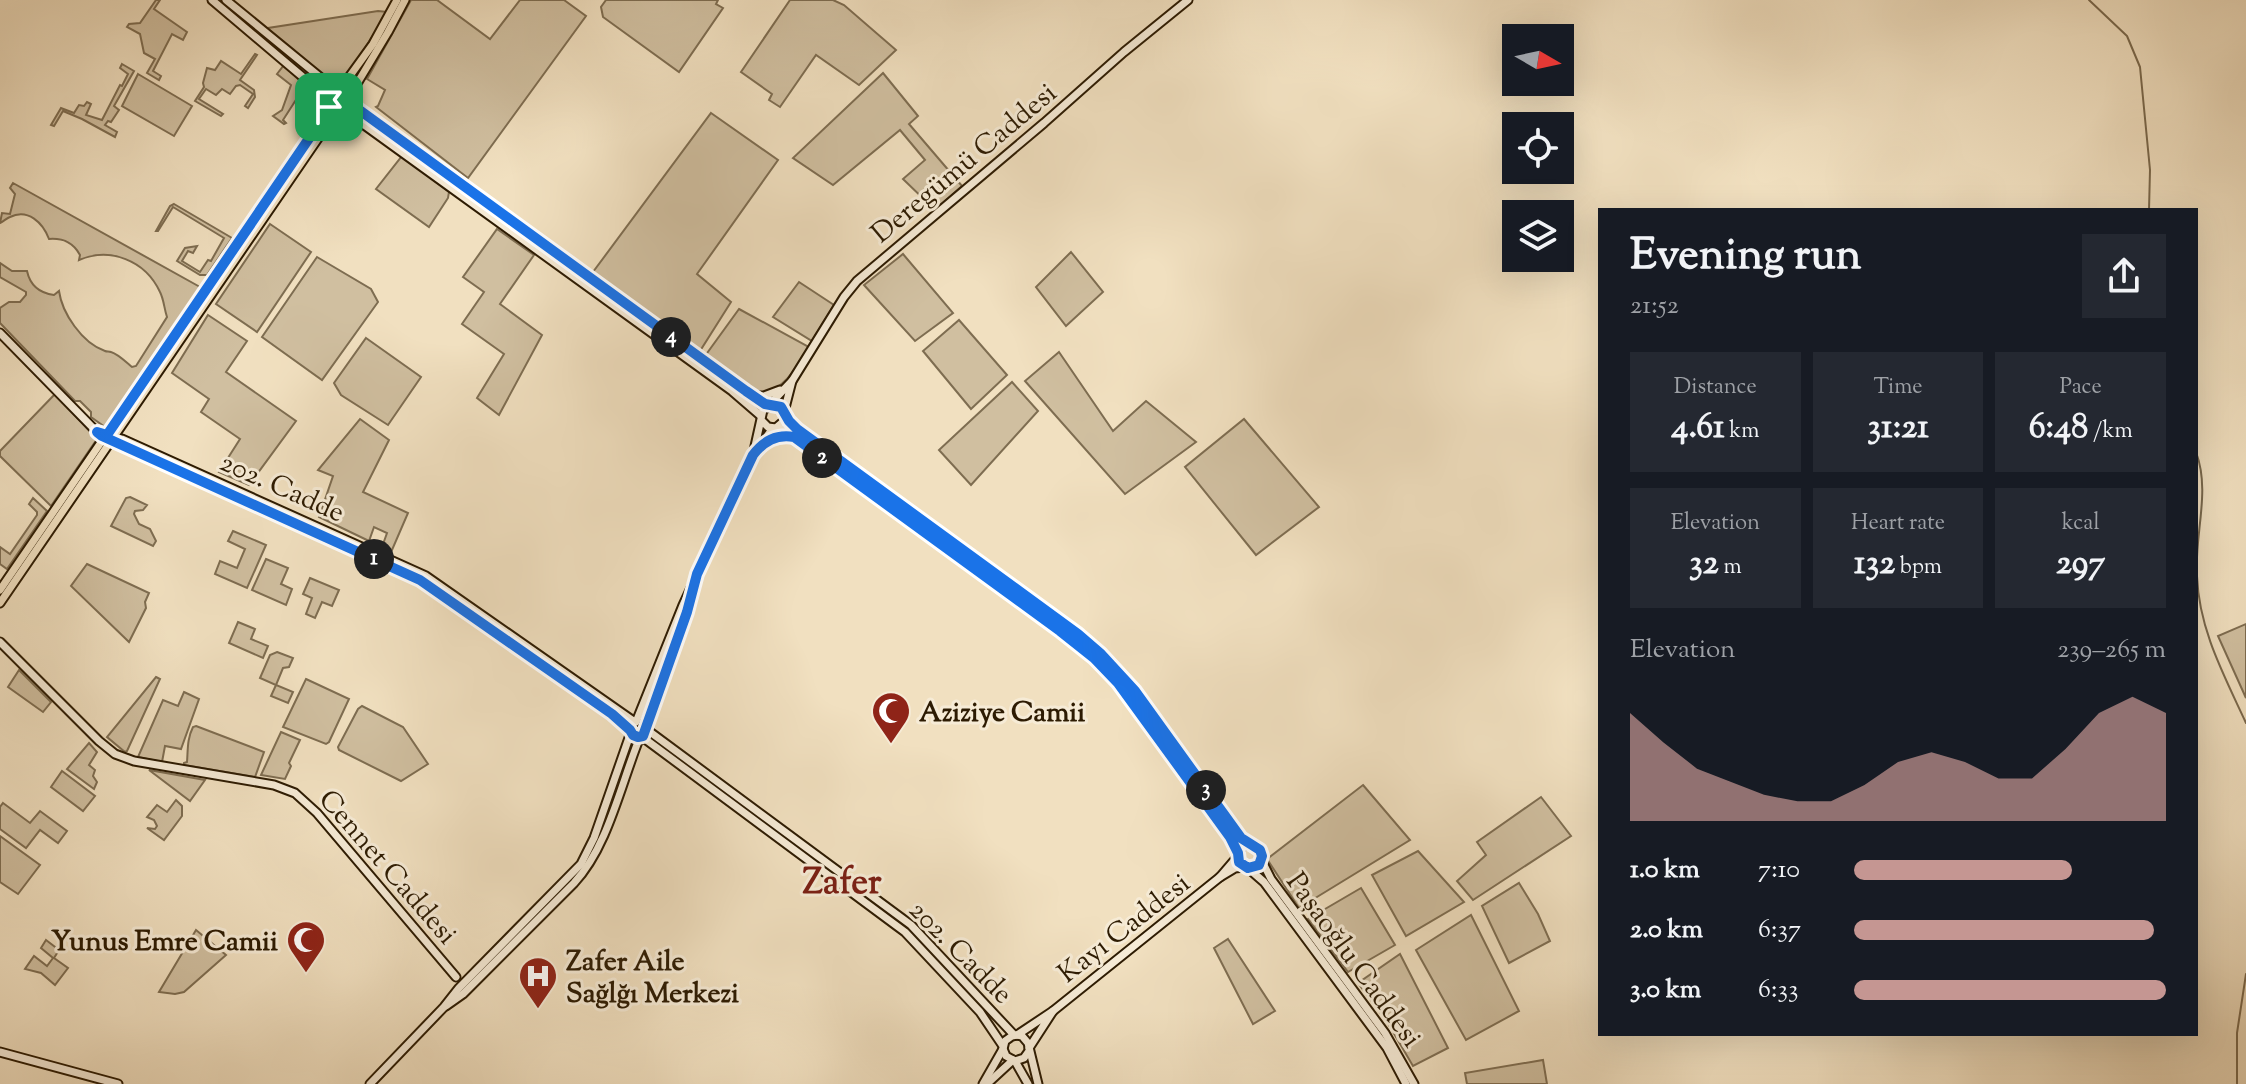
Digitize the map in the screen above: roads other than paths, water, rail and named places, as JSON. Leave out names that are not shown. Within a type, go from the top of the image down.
[{"type":"main road","points":[[0,603],[307,140],[333,93],[338,91],[373,44],[397,0]]},
{"type":"main road","points":[[0,590],[110,438],[332,118],[347,106],[405,0]]},
{"type":"main road","points":[[338,91],[345,92],[349,99]]},
{"type":"main road","points":[[330,101],[333,107],[342,109]]},
{"type":"street","points":[[212,0],[330,101]]},
{"type":"street","points":[[226,0],[338,91]]},
{"type":"street","name":"Deregümü Caddesi","points":[[769,405],[789,384],[857,281],[1188,0]]},
{"type":"street","points":[[342,109],[732,391],[765,425],[794,437],[1067,635],[1094,658],[1128,695],[1230,837],[1239,862],[1246,868],[1256,867],[1261,859],[1260,850],[1236,832],[1127,681],[1078,634],[797,429],[777,405],[769,405],[753,396],[382,127],[349,99]]},
{"type":"street","name":"202. Cadde","points":[[0,333],[97,432],[426,576],[633,727]]},
{"type":"street","points":[[753,396],[768,395],[789,384]]},
{"type":"street","name":"Deregümü Caddesi","points":[[785,414],[789,384]]},
{"type":"street","points":[[464,989],[569,878],[593,843],[633,727],[683,605],[753,455],[763,410],[769,405]]},
{"type":"street","points":[[753,455],[784,421],[785,414]]},
{"type":"street","points":[[762,444],[777,437],[794,437]]},
{"type":"street","points":[[370,1084],[589,865],[643,732],[687,612],[697,574]]},
{"type":"street","name":"Cennet Caddesi","points":[[0,642],[99,741],[121,757],[274,785],[295,793],[317,813],[464,989]]},
{"type":"street","points":[[633,727],[641,722],[643,732]]},
{"type":"street","points":[[633,727],[635,737],[643,732]]},
{"type":"street","name":"202. Cadde","points":[[643,732],[911,925],[1016,1035]]},
{"type":"street","name":"202. Cadde","points":[[643,732],[905,932],[980,1012],[1003,1047]]},
{"type":"street","points":[[1238,854],[1242,847],[1249,844]]},
{"type":"street","name":"Kayı Caddesi","points":[[1220,877],[1238,854]]},
{"type":"street","name":"Paşaoğlu Caddesi","points":[[1261,859],[1271,879],[1393,1044],[1414,1084]]},
{"type":"street","name":"Kayı Caddesi","points":[[1016,1035],[1053,1011],[1220,877],[1235,868],[1246,868]]},
{"type":"street","name":"Paşaoğlu Caddesi","points":[[1246,868],[1264,882],[1379,1037],[1406,1084]]},
{"type":"street","name":"Kayı Caddesi","points":[[1029,1050],[1053,1011]]},
{"type":"street","points":[[985,1084],[1007,1038],[1016,1035],[1027,1040],[1038,1084]]},
{"type":"street","points":[[1003,1047],[1006,1056],[1014,1061],[1028,1084]]},
{"type":"street","points":[[985,1084],[1014,1061],[1024,1058],[1029,1050]]},
{"type":"street","points":[[0,1052],[118,1084]]},
{"type":"waterway","points":[[2089,0],[2127,36],[2140,67],[2150,170],[2149,208]]},
{"type":"waterway","points":[[2198,460],[2202,482],[2198,548]]},
{"type":"waterway","points":[[2198,586],[2202,615],[2214,652],[2246,723]]},
{"type":"waterway","points":[[2237,1084],[2237,1033],[2246,974]]},
{"type":"place","name":"Aziziye Camii","points":[[891,745]]},
{"type":"place","name":"Yunus Emre Camii","points":[[306,974]]},
{"type":"place","name":"Zafer Aile Sağlğı Merkezi","points":[[538,1010]]},
{"type":"district","name":"Zafer","points":[[842,880]]}]
